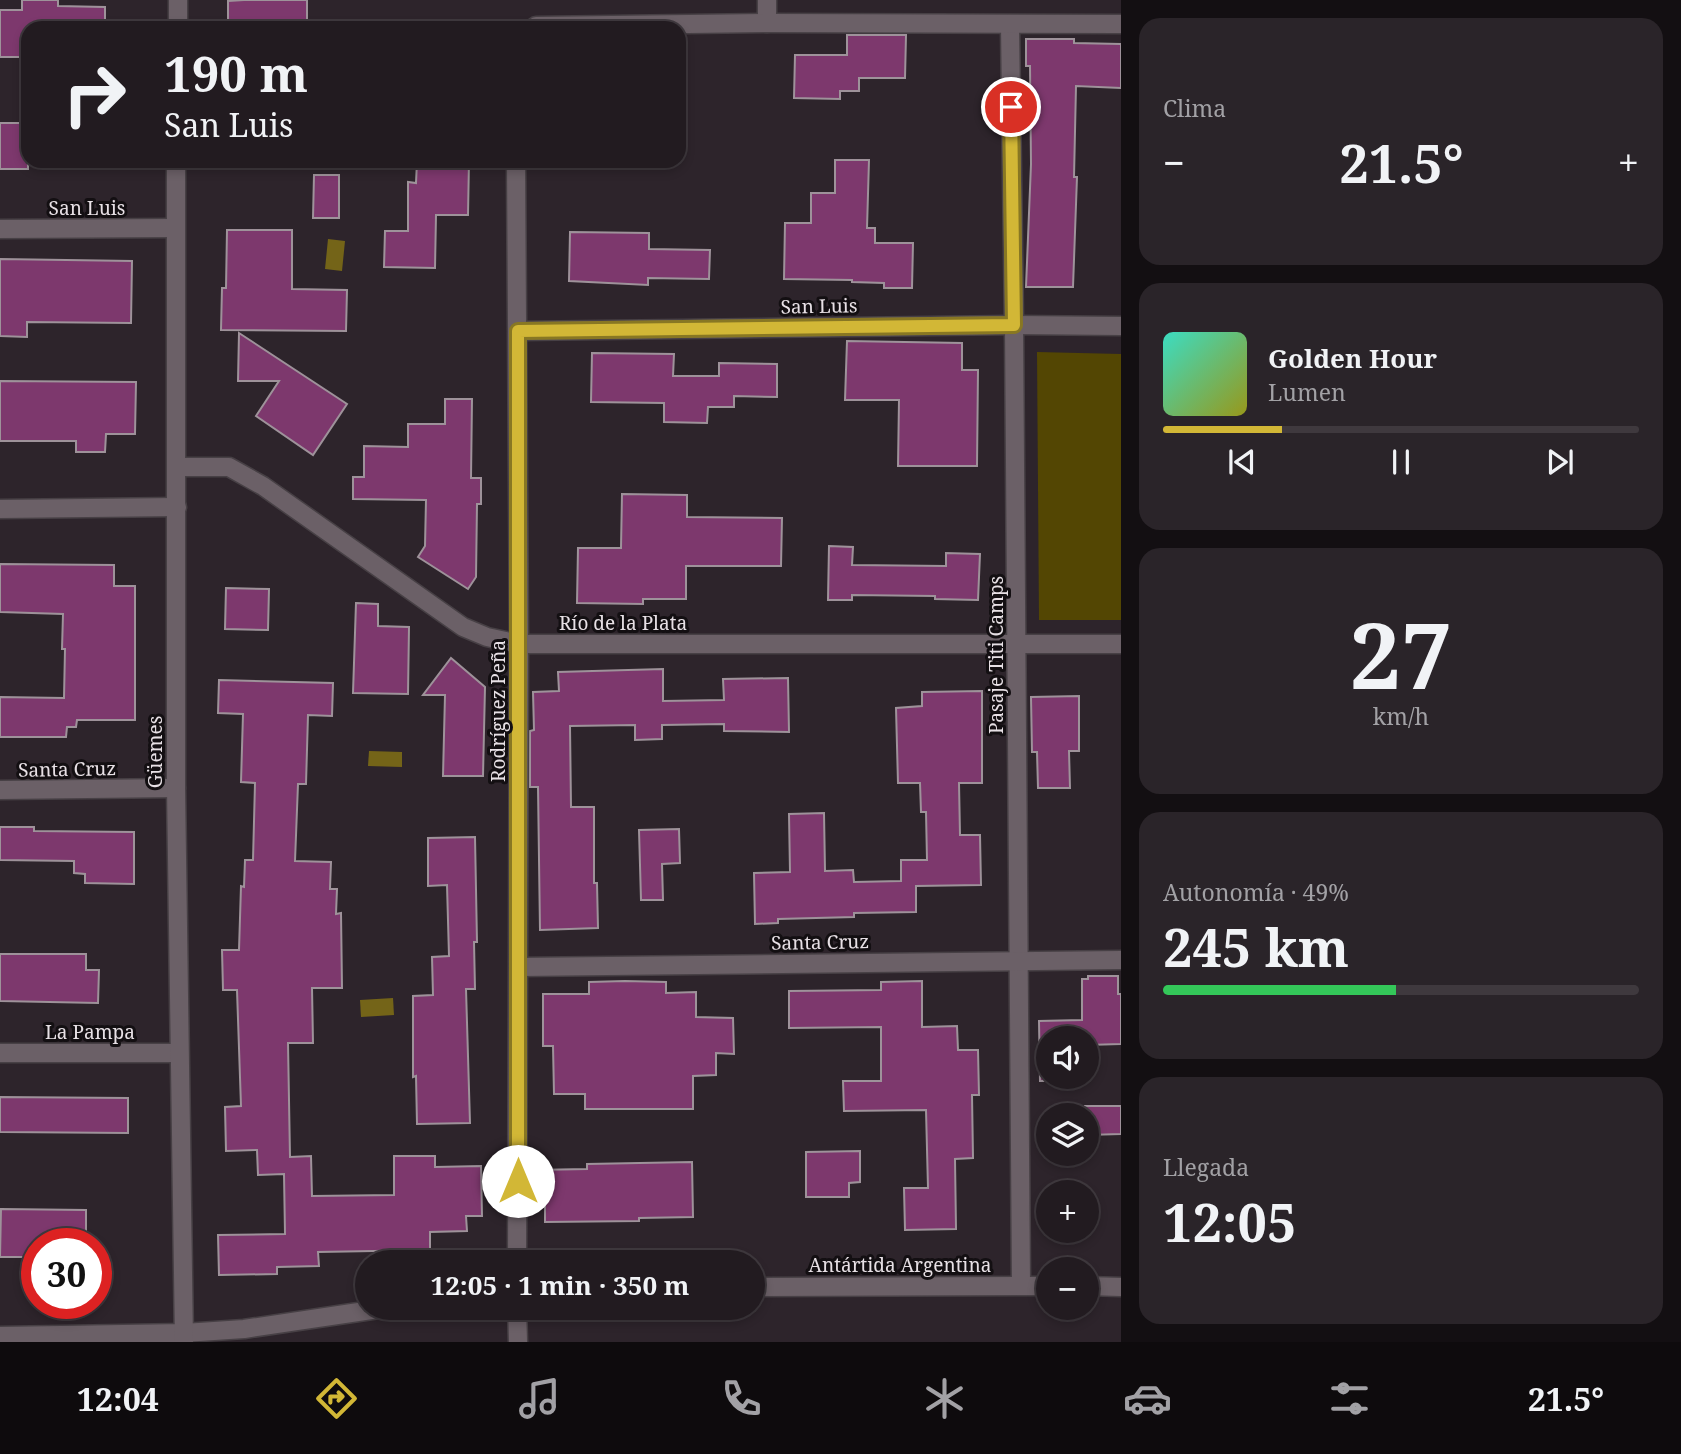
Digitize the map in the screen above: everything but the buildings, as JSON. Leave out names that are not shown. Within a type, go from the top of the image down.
[{"type":"street","points":[[177,21],[178,0]]},
{"type":"street","points":[[767,0],[767,23]]},
{"type":"street","points":[[686,24],[1121,24]]},
{"type":"street","name":"Pasaje Titi Camps","points":[[1010,24],[1021,1285]]},
{"type":"street","name":"Güemes","points":[[176,168],[176,789],[184,1338]]},
{"type":"street","name":"Rodríguez Peña","points":[[516,168],[519,644],[517,1250]]},
{"type":"street","name":"San Luis","points":[[0,229],[175,228]]},
{"type":"street","name":"San Luis","points":[[518,331],[1121,326]]},
{"type":"street","name":"Río de la Plata","points":[[177,467],[229,467],[263,486],[463,627],[487,637],[519,644],[1121,644]]},
{"type":"street","points":[[0,509],[177,507]]},
{"type":"street","name":"Santa Cruz","points":[[0,790],[176,789]]},
{"type":"street","name":"Santa Cruz","points":[[519,967],[1121,960]]},
{"type":"street","name":"La Pampa","points":[[0,1054],[179,1053]]},
{"type":"street","name":"Antártida Argentina","points":[[765,1287],[1036,1286]]},
{"type":"street","points":[[1099,1286],[1121,1287]]},
{"type":"street","points":[[0,1336],[184,1338],[355,1312]]},
{"type":"street","points":[[517,1320],[518,1342]]},
{"type":"shaded area","points":[[328,239],[345,241],[342,271],[325,269]]},
{"type":"shaded area","points":[[1037,352],[1121,354],[1121,620],[1039,620]]},
{"type":"shaded area","points":[[369,751],[402,752],[402,767],[368,766]]},
{"type":"shaded area","points":[[393,998],[394,1015],[361,1017],[360,1000]]},
{"type":"route","points":[[518,1181],[518,331],[1014,325],[1011,107]]}]
